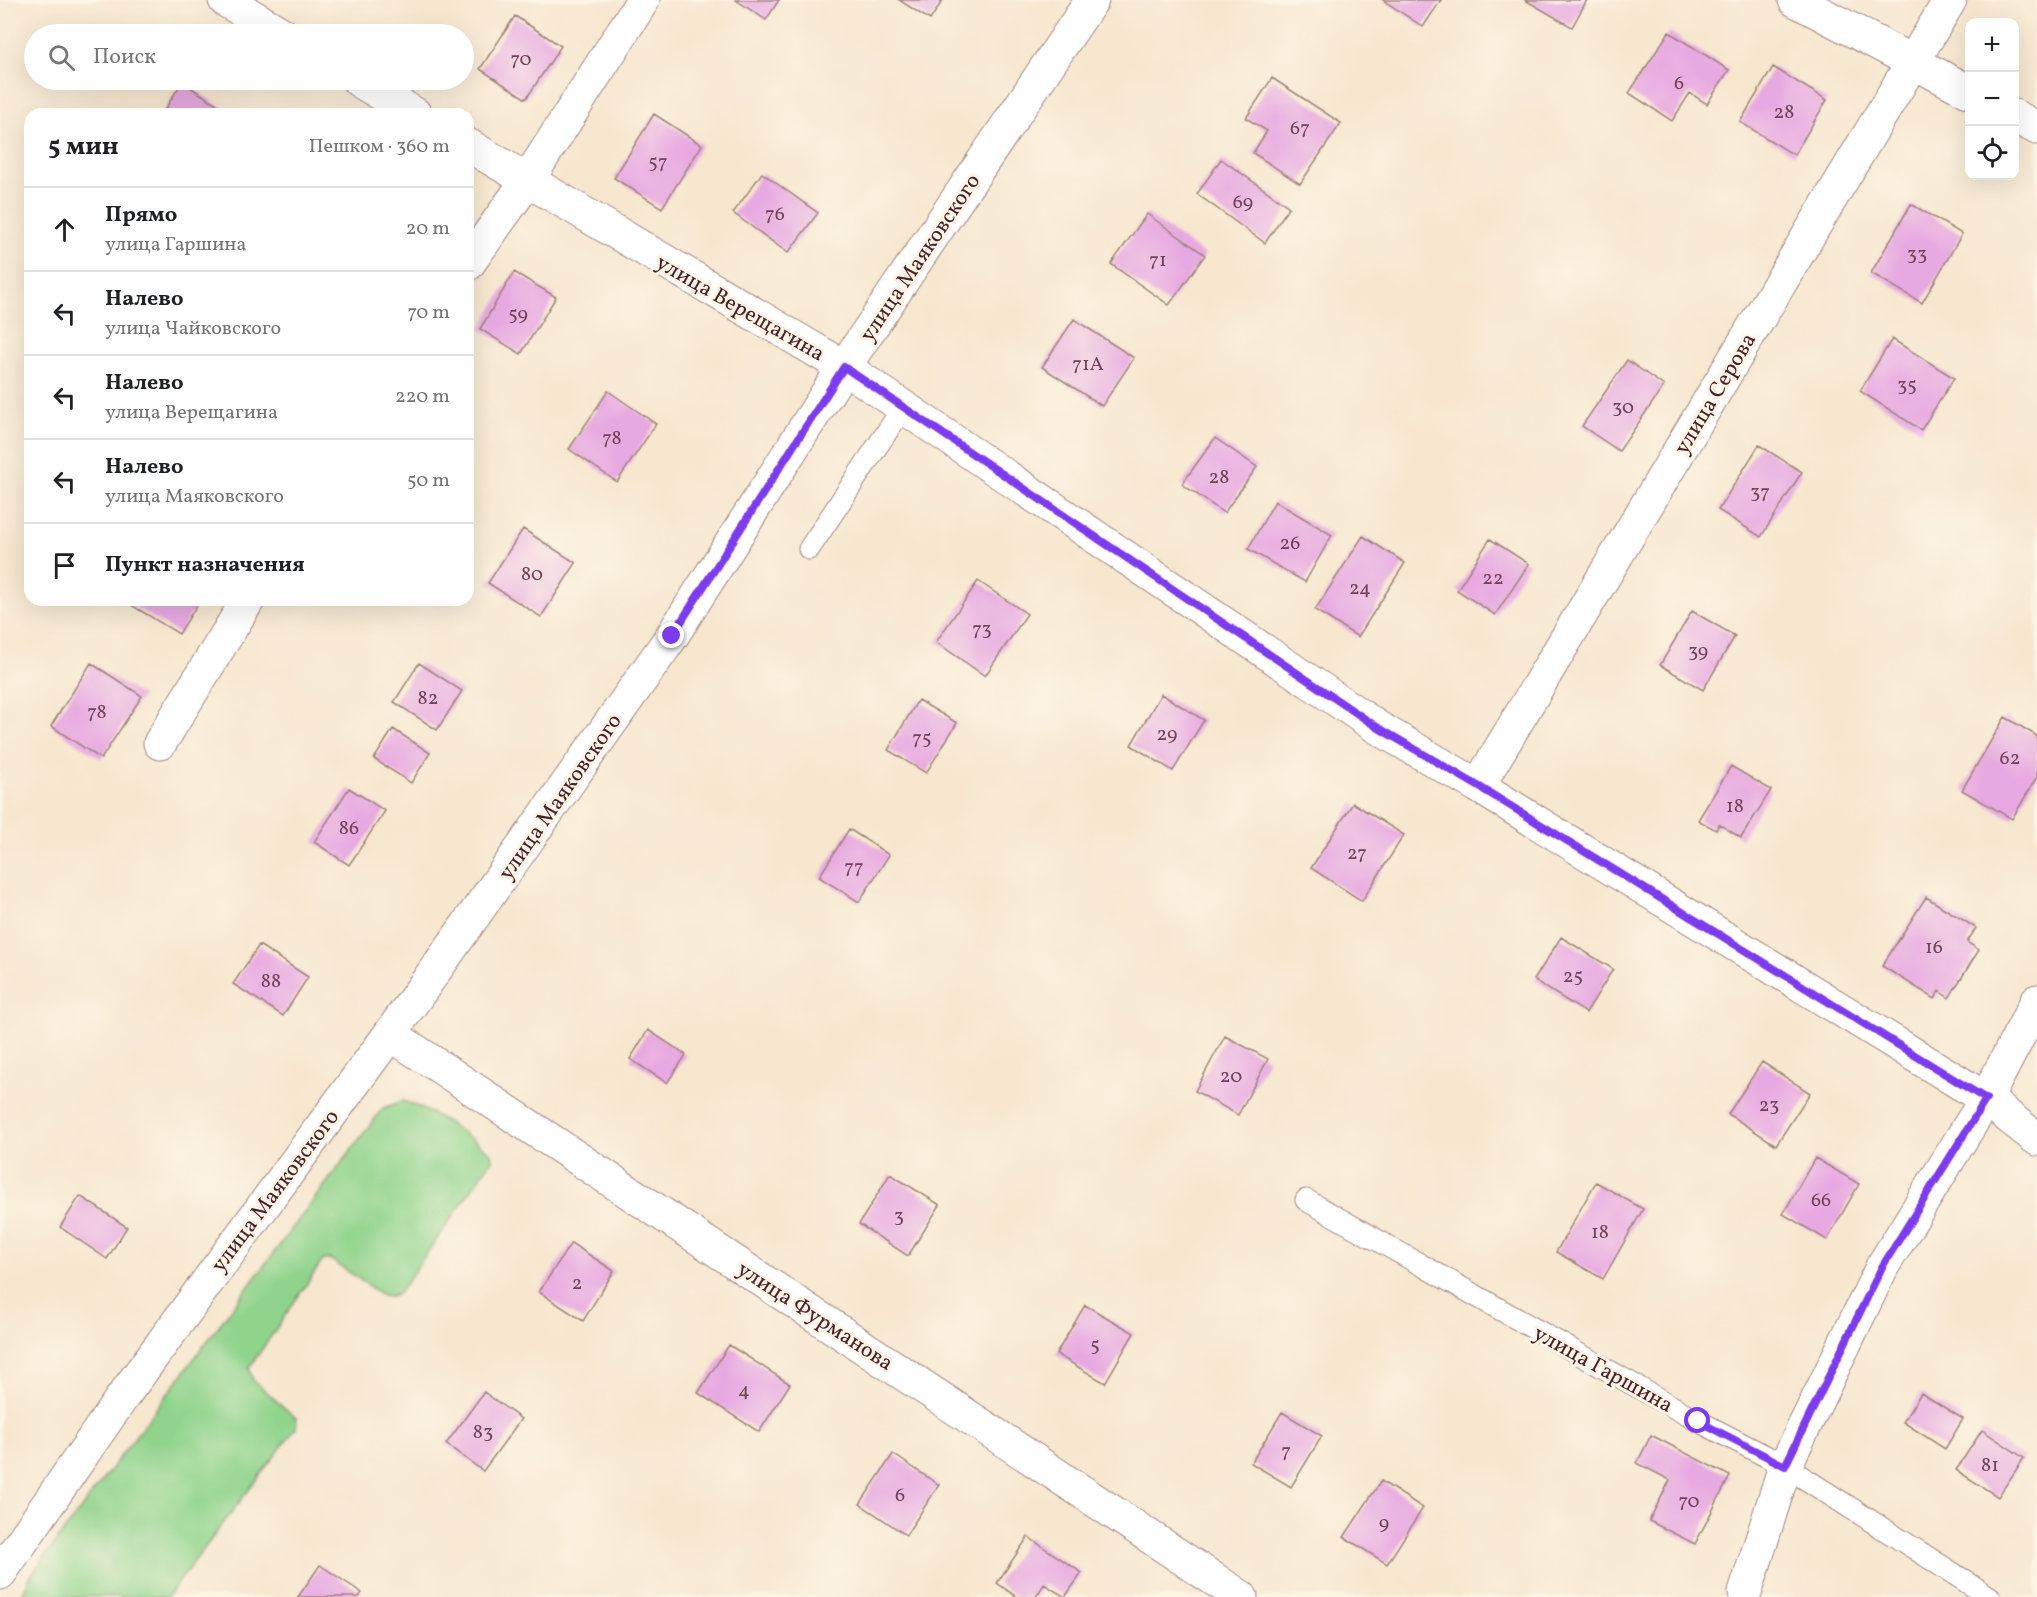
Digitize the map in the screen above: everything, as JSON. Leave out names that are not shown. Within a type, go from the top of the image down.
[{"type":"street","points":[[225,0],[265,24]]},
{"type":"street","points":[[474,256],[528,181],[643,0]]},
{"type":"street","name":"улица Маяковского","points":[[0,1573],[121,1399],[390,1034],[672,636],[844,367],[1092,0]]},
{"type":"street","points":[[1795,0],[1965,89]]},
{"type":"street","name":"улица Серова","points":[[1478,786],[1950,0]]},
{"type":"street","points":[[375,90],[406,108]]},
{"type":"street","points":[[2019,119],[2037,128]]},
{"type":"street","name":"улица Верещагина","points":[[474,149],[844,367],[1377,727],[1478,786],[1986,1099],[2037,1139]]},
{"type":"street","points":[[160,743],[244,606]]},
{"type":"street","points":[[1744,1593],[1785,1466],[1882,1267],[1986,1099],[2037,1000]]},
{"type":"street","name":"улица Фурманова","points":[[390,1034],[1241,1597]]},
{"type":"lane","points":[[809,549],[904,406]]},
{"type":"lane","name":"улица Гаршина","points":[[1306,1200],[1698,1421],[1785,1466],[1990,1597]]},
{"type":"green space","points":[[403,1101],[427,1111],[460,1131],[491,1153],[492,1160],[399,1293],[391,1296],[382,1295],[330,1259],[323,1260],[249,1368],[253,1380],[296,1418],[296,1428],[167,1597],[21,1597],[31,1575],[383,1108]]},
{"type":"building","points":[[736,0],[779,0],[766,20]]},
{"type":"building","points":[[899,0],[943,0],[930,20]]},
{"type":"building","points":[[1383,0],[1441,0],[1423,27]]},
{"type":"building","points":[[1525,0],[1587,0],[1572,27]]},
{"type":"building","points":[[515,16],[561,46],[526,99],[480,69]]},
{"type":"building","points":[[1669,32],[1729,70],[1707,104],[1690,93],[1672,121],[1629,93]]},
{"type":"building","points":[[1773,67],[1827,100],[1794,155],[1740,122]]},
{"type":"building","points":[[1272,78],[1341,123],[1300,184],[1253,153],[1267,131],[1246,118]]},
{"type":"building","points":[[177,90],[195,90],[223,108],[166,108]]},
{"type":"building","points":[[654,114],[702,145],[662,208],[614,178]]},
{"type":"building","points":[[1221,159],[1289,207],[1265,243],[1197,194]]},
{"type":"building","points":[[762,173],[818,213],[788,253],[733,213]]},
{"type":"building","points":[[1911,204],[1962,234],[1922,303],[1871,273]]},
{"type":"building","points":[[1147,214],[1205,255],[1169,305],[1111,264]]},
{"type":"building","points":[[514,272],[556,297],[521,354],[480,329]]},
{"type":"building","points":[[1074,319],[1134,358],[1102,406],[1042,367]]},
{"type":"building","points":[[1892,339],[1954,378],[1921,430],[1860,391]]},
{"type":"building","points":[[1627,360],[1664,386],[1619,451],[1582,426]]},
{"type":"building","points":[[608,391],[656,424],[617,482],[569,449]]},
{"type":"building","points":[[1215,438],[1257,467],[1224,513],[1182,484]]},
{"type":"building","points":[[1759,445],[1802,472],[1761,537],[1718,510]]},
{"type":"building","points":[[1275,501],[1332,535],[1305,582],[1248,549]]},
{"type":"building","points":[[523,529],[576,563],[541,617],[488,583]]},
{"type":"building","points":[[1363,536],[1405,563],[1358,637],[1315,610]]},
{"type":"building","points":[[1490,539],[1529,564],[1495,615],[1457,590]]},
{"type":"building","points":[[978,581],[1027,614],[985,676],[936,642]]},
{"type":"building","points":[[133,606],[196,606],[179,634]]},
{"type":"building","points":[[1692,611],[1735,636],[1703,690],[1660,665]]},
{"type":"building","points":[[91,663],[142,696],[101,759],[51,726]]},
{"type":"building","points":[[419,663],[462,691],[437,730],[394,702]]},
{"type":"building","points":[[1161,694],[1204,720],[1173,771],[1131,745]]},
{"type":"building","points":[[918,700],[957,723],[926,773],[888,750]]},
{"type":"building","points":[[2005,717],[2037,736],[2037,777],[2012,819],[1962,790]]},
{"type":"building","points":[[393,729],[430,753],[411,783],[374,759]]},
{"type":"building","points":[[1731,766],[1771,790],[1741,838],[1719,824],[1716,830],[1698,820]]},
{"type":"building","points":[[349,788],[385,811],[349,865],[314,842]]},
{"type":"building","points":[[1353,803],[1404,835],[1362,901],[1311,868]]},
{"type":"building","points":[[849,829],[889,855],[859,902],[819,877]]},
{"type":"building","points":[[1926,897],[1976,928],[1967,942],[1979,950],[1949,998],[1939,991],[1935,999],[1882,966]]},
{"type":"building","points":[[1561,937],[1613,969],[1586,1013],[1534,980]]},
{"type":"building","points":[[259,945],[308,977],[283,1016],[233,984]]},
{"type":"building","points":[[648,1030],[686,1055],[667,1083],[630,1059]]},
{"type":"building","points":[[1225,1036],[1268,1059],[1238,1115],[1195,1091]]},
{"type":"building","points":[[1762,1062],[1810,1093],[1776,1145],[1728,1114]]},
{"type":"building","points":[[1815,1158],[1859,1184],[1827,1240],[1783,1214]]},
{"type":"building","points":[[890,1174],[940,1205],[908,1256],[859,1224]]},
{"type":"building","points":[[1596,1182],[1643,1209],[1603,1279],[1556,1252]]},
{"type":"building","points":[[80,1196],[127,1227],[107,1259],[60,1227]]},
{"type":"building","points":[[571,1243],[614,1271],[583,1321],[539,1292]]},
{"type":"building","points":[[1085,1305],[1134,1333],[1105,1383],[1056,1354]]},
{"type":"building","points":[[729,1345],[790,1384],[759,1432],[698,1393]]},
{"type":"building","points":[[484,1392],[521,1419],[483,1471],[446,1444]]},
{"type":"building","points":[[1921,1393],[1963,1419],[1945,1449],[1903,1422]]},
{"type":"building","points":[[1282,1412],[1322,1436],[1291,1487],[1251,1463]]},
{"type":"building","points":[[1982,1430],[2024,1458],[1998,1497],[1956,1470]]},
{"type":"building","points":[[1651,1435],[1730,1476],[1695,1544],[1649,1521],[1670,1480],[1637,1463]]},
{"type":"building","points":[[893,1454],[939,1485],[906,1535],[860,1504]]},
{"type":"building","points":[[1381,1481],[1423,1508],[1387,1564],[1344,1537]]},
{"type":"building","points":[[1028,1537],[1082,1573],[1065,1597],[1044,1584],[1036,1597],[1017,1597],[997,1583]]},
{"type":"building","points":[[320,1565],[362,1593],[359,1597],[298,1597]]},
{"type":"route","points":[[672,636],[844,367],[1377,727],[1478,786],[1986,1099],[1882,1267],[1785,1466],[1698,1421]]}]
